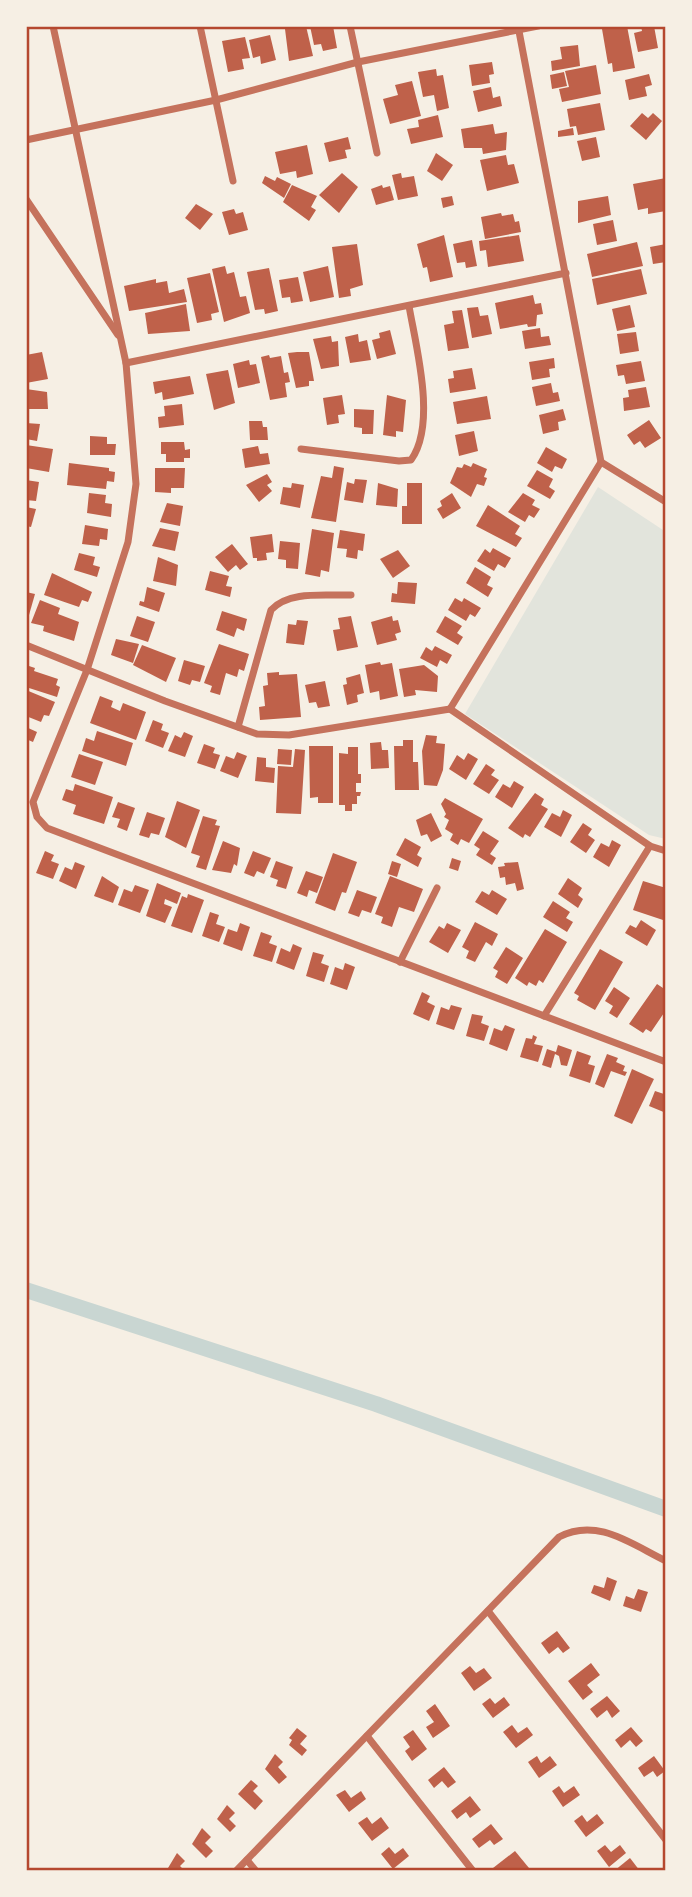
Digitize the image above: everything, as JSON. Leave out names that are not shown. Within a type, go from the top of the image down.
[{"type":"street","points":[[53,26],[126,363],[136,484],[128,542],[88,670],[33,802],[37,817],[47,828],[666,1062]]},
{"type":"street","points":[[200,26],[233,181]]},
{"type":"street","points":[[350,26],[377,153]]},
{"type":"street","points":[[26,140],[216,100],[358,62],[538,26]]},
{"type":"street","points":[[450,709],[601,462],[518,28]]},
{"type":"street","points":[[26,199],[120,338]]},
{"type":"street","points":[[126,363],[566,273]]},
{"type":"street","points":[[301,449],[411,460],[418,451],[425,397],[409,306]]},
{"type":"street","points":[[601,462],[666,502]]},
{"type":"street","points":[[238,727],[271,610],[279,601],[295,597],[351,595]]},
{"type":"street","points":[[26,645],[257,734],[289,735],[450,709],[650,846],[666,851]]},
{"type":"street","points":[[544,1016],[650,846]]},
{"type":"street","points":[[400,962],[437,888]]},
{"type":"street","points":[[236,1871],[559,1537],[576,1528],[602,1530],[666,1560]]},
{"type":"street","points":[[488,1611],[666,1840]]},
{"type":"street","points":[[366,1736],[473,1871]]},
{"type":"street","points":[[247,1860],[256,1871]]},
{"type":"shaded area","points":[[598,487],[666,532],[666,839],[649,835],[465,714]]},
{"type":"building","points":[[306,26],[313,56],[289,61],[285,29]]},
{"type":"building","points":[[310,26],[333,26],[337,48],[323,51],[321,44],[314,45]]},
{"type":"building","points":[[627,26],[635,68],[613,72],[612,63],[608,64],[602,29]]},
{"type":"building","points":[[641,26],[654,26],[658,48],[638,52],[634,33],[642,31]]},
{"type":"building","points":[[270,35],[276,60],[261,64],[260,56],[253,58],[249,40]]},
{"type":"building","points":[[245,37],[250,58],[242,59],[244,69],[228,72],[222,41]]},
{"type":"building","points":[[578,45],[580,66],[552,71],[551,61],[562,59],[560,47]]},
{"type":"building","points":[[492,62],[494,74],[489,75],[490,83],[472,86],[469,65]]},
{"type":"building","points":[[596,65],[601,94],[562,102],[559,89],[569,87],[565,71]]},
{"type":"building","points":[[436,69],[437,76],[443,75],[449,108],[437,111],[434,95],[423,97],[418,72]]},
{"type":"building","points":[[564,72],[567,86],[552,89],[550,75]]},
{"type":"building","points":[[649,74],[652,85],[645,87],[647,96],[629,100],[625,80]]},
{"type":"building","points":[[412,81],[421,116],[390,124],[383,99],[398,95],[395,85]]},
{"type":"building","points":[[491,87],[493,98],[500,96],[502,106],[478,112],[473,91]]},
{"type":"building","points":[[600,103],[605,130],[578,135],[576,126],[570,127],[567,109]]},
{"type":"building","points":[[642,113],[648,118],[653,113],[662,121],[646,140],[630,126]]},
{"type":"building","points":[[438,115],[443,137],[411,144],[407,129],[419,127],[418,120]]},
{"type":"building","points":[[493,124],[495,134],[507,132],[506,150],[483,154],[482,148],[464,148],[461,129]]},
{"type":"building","points":[[573,128],[574,135],[558,137],[558,131]]},
{"type":"building","points":[[348,137],[351,149],[345,150],[347,158],[329,162],[324,143]]},
{"type":"building","points":[[596,137],[600,157],[582,161],[577,141]]},
{"type":"building","points":[[307,145],[313,174],[297,178],[296,171],[280,174],[275,152]]},
{"type":"building","points":[[436,153],[453,165],[442,181],[427,171]]},
{"type":"building","points":[[506,155],[508,165],[514,164],[519,183],[487,191],[480,160]]},
{"type":"building","points":[[342,173],[358,187],[339,213],[319,195]]},
{"type":"building","points":[[401,173],[402,178],[414,176],[418,196],[398,200],[392,175]]},
{"type":"building","points":[[265,176],[275,181],[277,177],[291,184],[284,198],[262,183]]},
{"type":"building","points":[[666,178],[666,211],[648,214],[648,208],[638,210],[633,184]]},
{"type":"building","points":[[292,185],[317,196],[311,207],[316,210],[309,221],[283,202]]},
{"type":"building","points":[[382,185],[383,188],[390,186],[394,200],[376,205],[371,189]]},
{"type":"building","points":[[452,196],[454,205],[443,208],[441,198]]},
{"type":"building","points":[[608,196],[611,215],[578,223],[578,201]]},
{"type":"building","points":[[196,204],[213,214],[200,230],[185,218]]},
{"type":"building","points":[[234,209],[236,214],[243,212],[248,230],[229,235],[222,212]]},
{"type":"building","points":[[501,213],[502,216],[513,214],[515,222],[519,221],[521,232],[485,239],[481,217]]},
{"type":"building","points":[[613,220],[617,241],[597,245],[593,224]]},
{"type":"building","points":[[444,235],[453,277],[430,282],[417,244]]},
{"type":"building","points":[[519,235],[524,261],[488,267],[486,250],[480,251],[479,241]]},
{"type":"building","points":[[472,240],[477,266],[466,268],[465,262],[457,263],[453,244]]},
{"type":"building","points":[[637,242],[643,266],[592,277],[587,254]]},
{"type":"building","points":[[357,244],[363,285],[350,289],[351,296],[339,298],[332,247]]},
{"type":"building","points":[[666,244],[666,262],[653,264],[650,247]]},
{"type":"building","points":[[225,266],[227,274],[234,272],[240,297],[246,296],[250,313],[224,322],[212,269]]},
{"type":"building","points":[[328,266],[334,297],[310,302],[303,272]]},
{"type":"building","points":[[269,268],[278,311],[265,314],[264,309],[255,310],[247,272]]},
{"type":"building","points":[[641,269],[647,294],[597,305],[592,279]]},
{"type":"building","points":[[210,273],[219,312],[211,314],[212,320],[197,323],[187,278]]},
{"type":"building","points":[[298,277],[303,301],[291,303],[290,297],[282,298],[279,280]]},
{"type":"building","points":[[156,279],[156,283],[167,281],[169,293],[184,289],[187,302],[129,311],[124,286]]},
{"type":"building","points":[[533,295],[535,304],[541,303],[543,314],[537,315],[536,326],[528,327],[527,324],[500,329],[495,303]]},
{"type":"building","points":[[186,304],[190,331],[148,334],[145,313]]},
{"type":"building","points":[[630,305],[635,327],[617,331],[612,309]]},
{"type":"building","points":[[478,307],[480,316],[488,315],[492,334],[472,338],[467,308]]},
{"type":"building","points":[[462,310],[469,348],[448,351],[444,325],[454,323],[452,311]]},
{"type":"building","points":[[540,328],[541,337],[549,336],[551,345],[525,349],[522,331]]},
{"type":"building","points":[[390,330],[396,354],[377,359],[372,340],[380,338],[379,333]]},
{"type":"building","points":[[636,332],[639,351],[620,354],[617,334]]},
{"type":"building","points":[[358,334],[359,342],[367,340],[371,360],[350,363],[345,337]]},
{"type":"building","points":[[331,336],[332,342],[338,341],[339,366],[321,369],[313,339]]},
{"type":"building","points":[[42,352],[48,379],[26,383],[26,355]]},
{"type":"building","points":[[309,352],[314,381],[309,381],[309,386],[296,388],[288,353]]},
{"type":"building","points":[[269,355],[270,358],[281,356],[284,373],[288,372],[290,382],[285,383],[287,397],[270,400],[261,357]]},
{"type":"building","points":[[554,358],[555,368],[549,369],[550,377],[532,380],[529,362]]},
{"type":"building","points":[[249,360],[250,365],[256,364],[260,383],[238,388],[233,364]]},
{"type":"building","points":[[641,361],[645,381],[626,384],[624,375],[618,376],[616,365]]},
{"type":"building","points":[[472,368],[476,389],[450,393],[448,379],[454,378],[453,371]]},
{"type":"building","points":[[228,370],[235,403],[214,410],[206,374]]},
{"type":"building","points":[[190,376],[194,394],[163,400],[162,392],[155,394],[153,382]]},
{"type":"building","points":[[551,383],[553,393],[558,392],[560,401],[536,406],[532,387]]},
{"type":"building","points":[[646,387],[650,407],[624,411],[623,398],[629,397],[628,390]]},
{"type":"building","points":[[26,389],[47,392],[48,409],[26,409]]},
{"type":"building","points":[[342,395],[345,414],[338,415],[339,423],[327,425],[323,398]]},
{"type":"building","points":[[387,395],[406,400],[403,432],[396,431],[396,437],[383,435]]},
{"type":"building","points":[[487,396],[491,419],[457,424],[453,402]]},
{"type":"building","points":[[182,404],[184,425],[159,428],[158,417],[165,416],[164,406]]},
{"type":"building","points":[[354,409],[374,410],[373,434],[362,434],[362,428],[354,427]]},
{"type":"building","points":[[563,409],[566,420],[558,422],[559,430],[543,434],[539,415]]},
{"type":"building","points":[[649,420],[661,438],[645,448],[640,441],[634,445],[627,435]]},
{"type":"building","points":[[249,421],[262,421],[263,427],[267,427],[268,440],[250,440]]},
{"type":"building","points":[[26,423],[40,424],[37,441],[26,439]]},
{"type":"building","points":[[474,431],[478,451],[459,456],[455,435]]},
{"type":"building","points":[[90,436],[107,437],[107,444],[116,444],[115,455],[90,455]]},
{"type":"building","points":[[161,442],[184,442],[185,450],[190,449],[190,458],[184,458],[184,462],[166,462],[166,454],[161,454]]},
{"type":"building","points":[[26,445],[53,449],[49,472],[26,468]]},
{"type":"building","points":[[258,446],[260,454],[268,453],[270,464],[245,468],[242,449]]},
{"type":"building","points":[[546,447],[567,459],[562,469],[555,466],[552,472],[537,463]]},
{"type":"building","points":[[69,463],[109,468],[109,471],[115,472],[114,482],[107,481],[106,489],[67,485]]},
{"type":"building","points":[[473,463],[487,469],[484,477],[487,478],[484,486],[477,484],[471,497],[450,483],[457,467],[462,468],[464,464],[471,467]]},
{"type":"building","points":[[334,466],[344,468],[336,522],[311,518],[321,476],[332,478]]},
{"type":"building","points":[[155,468],[185,468],[184,488],[171,488],[171,493],[155,492]]},
{"type":"building","points":[[537,470],[553,479],[549,487],[555,491],[550,499],[527,486]]},
{"type":"building","points":[[267,474],[272,482],[267,485],[272,491],[259,502],[246,485]]},
{"type":"building","points":[[355,479],[367,480],[363,503],[344,500],[347,482],[354,484]]},
{"type":"building","points":[[26,480],[39,482],[36,501],[26,500]]},
{"type":"building","points":[[292,483],[304,485],[300,508],[280,504],[283,487],[291,488]]},
{"type":"building","points":[[378,483],[398,489],[397,507],[376,505]]},
{"type":"building","points":[[407,483],[422,483],[422,524],[402,524],[402,506],[407,506]]},
{"type":"building","points":[[89,493],[106,495],[105,503],[112,504],[111,517],[87,513]]},
{"type":"building","points":[[452,493],[461,508],[443,519],[437,509],[442,506],[440,501]]},
{"type":"building","points":[[523,493],[535,500],[532,505],[540,509],[534,518],[529,515],[525,522],[508,512]]},
{"type":"building","points":[[167,503],[183,506],[180,526],[160,522]]},
{"type":"building","points":[[488,505],[520,526],[515,534],[522,538],[516,547],[476,526]]},
{"type":"building","points":[[26,507],[36,509],[31,527],[26,526]]},
{"type":"building","points":[[85,525],[108,529],[107,540],[100,539],[99,546],[82,544]]},
{"type":"building","points":[[160,528],[179,532],[175,551],[152,546]]},
{"type":"building","points":[[312,529],[334,533],[329,572],[321,570],[320,577],[305,574]]},
{"type":"building","points":[[340,530],[365,534],[363,551],[358,550],[357,559],[346,557],[347,549],[337,548]]},
{"type":"building","points":[[272,534],[274,552],[266,553],[267,560],[257,561],[257,558],[253,558],[250,537]]},
{"type":"building","points":[[280,541],[300,543],[298,569],[286,568],[286,560],[278,559]]},
{"type":"building","points":[[232,544],[248,564],[240,570],[236,565],[228,572],[215,557]]},
{"type":"building","points":[[493,548],[511,558],[505,568],[498,564],[494,571],[477,561],[485,549],[490,553]]},
{"type":"building","points":[[398,550],[410,566],[393,578],[380,559]]},
{"type":"building","points":[[79,553],[95,557],[93,565],[100,567],[97,577],[74,570]]},
{"type":"building","points":[[158,557],[178,565],[176,586],[153,581]]},
{"type":"building","points":[[475,567],[491,577],[487,585],[493,588],[488,597],[466,583]]},
{"type":"building","points":[[210,571],[229,576],[226,586],[232,587],[230,597],[205,590]]},
{"type":"building","points":[[52,573],[92,592],[88,602],[82,600],[79,607],[44,595]]},
{"type":"building","points":[[398,582],[417,583],[415,604],[391,602],[392,593],[397,594]]},
{"type":"building","points":[[147,587],[165,593],[159,612],[139,605],[140,601],[144,602]]},
{"type":"building","points":[[26,592],[35,594],[27,622],[26,622]]},
{"type":"building","points":[[455,598],[462,602],[464,598],[481,608],[475,617],[470,614],[466,621],[448,610]]},
{"type":"building","points":[[40,600],[60,608],[58,614],[79,622],[74,641],[43,631],[44,626],[31,623]]},
{"type":"building","points":[[222,611],[247,619],[244,631],[237,628],[234,637],[216,630]]},
{"type":"building","points":[[137,616],[155,622],[148,642],[130,636]]},
{"type":"building","points":[[351,616],[358,647],[337,651],[333,630],[340,629],[338,618]]},
{"type":"building","points":[[392,616],[393,621],[398,620],[401,632],[395,634],[397,640],[377,645],[371,622]]},
{"type":"building","points":[[445,616],[462,626],[457,633],[463,637],[458,645],[436,632]]},
{"type":"building","points":[[297,620],[308,621],[304,645],[286,643],[288,624],[296,625]]},
{"type":"building","points":[[116,639],[139,644],[133,663],[111,655]]},
{"type":"building","points":[[219,644],[249,654],[244,671],[239,669],[237,677],[226,673],[220,695],[210,692],[212,686],[204,683]]},
{"type":"building","points":[[142,645],[176,658],[166,682],[133,665]]},
{"type":"building","points":[[435,646],[452,655],[447,664],[440,660],[437,667],[420,658],[426,647],[432,651]]},
{"type":"building","points":[[184,660],[205,666],[200,682],[192,680],[190,685],[178,681]]},
{"type":"building","points":[[380,662],[381,665],[392,663],[398,696],[380,700],[379,691],[370,693],[365,665]]},
{"type":"building","points":[[26,665],[35,668],[34,671],[58,679],[56,685],[60,687],[57,697],[29,688]]},
{"type":"building","points":[[424,665],[438,676],[437,692],[415,690],[416,695],[404,697],[399,669]]},
{"type":"building","points":[[279,672],[279,675],[297,674],[301,717],[260,720],[259,707],[265,706],[263,686],[268,685],[267,673]]},
{"type":"building","points":[[360,674],[364,693],[357,695],[358,702],[347,705],[343,685],[347,684],[346,678]]},
{"type":"building","points":[[325,681],[330,706],[318,708],[316,702],[309,703],[305,685]]},
{"type":"building","points":[[26,690],[55,702],[49,716],[44,715],[41,722],[26,716]]},
{"type":"building","points":[[100,696],[113,701],[111,707],[120,711],[123,703],[146,712],[136,740],[90,723]]},
{"type":"building","points":[[153,720],[163,724],[161,730],[169,733],[163,748],[145,741]]},
{"type":"building","points":[[26,727],[37,732],[33,742],[26,739]]},
{"type":"building","points":[[97,731],[133,743],[126,766],[82,751],[86,738],[94,741]]},
{"type":"building","points":[[184,732],[193,736],[185,757],[168,751],[175,735],[181,738]]},
{"type":"building","points":[[426,735],[437,736],[436,743],[445,744],[443,770],[437,786],[424,785],[422,751]]},
{"type":"building","points":[[403,740],[413,740],[413,762],[418,762],[419,790],[395,790],[394,746],[403,746]]},
{"type":"building","points":[[381,742],[382,750],[388,750],[389,768],[371,769],[370,743]]},
{"type":"building","points":[[204,744],[215,748],[213,753],[220,755],[215,769],[197,763]]},
{"type":"building","points":[[309,746],[333,746],[333,803],[318,803],[318,797],[310,798]]},
{"type":"building","points":[[348,747],[358,747],[358,774],[361,774],[361,783],[356,783],[356,792],[361,792],[360,796],[357,796],[357,804],[352,804],[352,811],[345,811],[345,805],[339,805],[339,753],[348,754]]},
{"type":"building","points":[[278,749],[292,750],[291,765],[277,764]]},
{"type":"building","points":[[295,749],[305,750],[301,814],[276,813],[278,766],[293,767]]},
{"type":"building","points":[[237,752],[247,756],[238,778],[220,771],[226,756],[234,759]]},
{"type":"building","points":[[468,753],[478,759],[466,780],[449,769],[457,755],[464,760]]},
{"type":"building","points":[[79,754],[103,762],[95,785],[71,777]]},
{"type":"building","points":[[257,757],[266,758],[266,767],[275,768],[274,783],[255,781]]},
{"type":"building","points":[[486,764],[495,770],[491,775],[499,780],[489,794],[473,784]]},
{"type":"building","points":[[514,781],[524,787],[512,808],[495,797],[503,784],[510,788]]},
{"type":"building","points":[[75,784],[113,797],[104,824],[73,814],[76,805],[62,800],[66,789],[73,791]]},
{"type":"building","points":[[535,793],[544,799],[541,805],[548,809],[530,837],[525,834],[523,838],[508,828]]},
{"type":"building","points":[[445,798],[483,819],[469,843],[461,839],[458,845],[450,840],[453,834],[445,829],[449,820],[444,817],[446,814],[441,804]]},
{"type":"building","points":[[177,801],[200,810],[186,848],[165,837]]},
{"type":"building","points":[[118,802],[135,808],[127,831],[117,827],[120,819],[112,817]]},
{"type":"building","points":[[563,810],[572,815],[561,837],[544,827],[552,813],[560,817]]},
{"type":"building","points":[[147,812],[165,818],[159,835],[151,833],[149,838],[139,835]]},
{"type":"building","points":[[431,813],[442,836],[431,842],[427,834],[421,836],[416,820]]},
{"type":"building","points":[[203,816],[217,820],[215,825],[220,826],[206,870],[196,867],[200,856],[191,853]]},
{"type":"building","points":[[583,823],[592,829],[588,835],[595,840],[586,853],[570,842]]},
{"type":"building","points":[[483,831],[499,841],[490,854],[496,858],[492,865],[476,855],[480,849],[474,845]]},
{"type":"building","points":[[405,838],[421,847],[417,855],[422,858],[418,867],[396,855]]},
{"type":"building","points":[[612,840],[621,845],[609,867],[593,857],[601,843],[609,847]]},
{"type":"building","points":[[223,841],[240,848],[237,866],[234,864],[231,873],[212,870]]},
{"type":"building","points":[[45,851],[54,855],[51,861],[59,864],[53,879],[36,873]]},
{"type":"building","points":[[253,851],[271,858],[264,874],[257,871],[254,877],[244,873]]},
{"type":"building","points":[[333,853],[357,862],[346,893],[342,892],[335,911],[315,903]]},
{"type":"building","points":[[452,858],[461,861],[458,871],[449,868]]},
{"type":"building","points":[[276,861],[293,867],[286,889],[276,886],[278,880],[270,877]]},
{"type":"building","points":[[392,861],[401,864],[397,877],[388,874]]},
{"type":"building","points":[[75,862],[85,866],[76,889],[59,881],[65,867],[72,870]]},
{"type":"building","points":[[518,862],[524,889],[517,891],[515,883],[506,885],[505,877],[500,878],[498,867],[505,866],[504,863]]},
{"type":"building","points":[[306,871],[323,877],[317,893],[309,890],[307,897],[297,893]]},
{"type":"building","points":[[102,876],[119,887],[113,903],[94,896]]},
{"type":"building","points":[[390,876],[423,889],[414,912],[399,907],[392,927],[381,923],[383,917],[375,914]]},
{"type":"building","points":[[568,878],[582,888],[578,895],[583,899],[578,908],[558,894]]},
{"type":"building","points":[[643,881],[666,888],[666,921],[633,910]]},
{"type":"building","points":[[157,883],[181,893],[177,904],[165,899],[164,904],[172,907],[165,923],[146,916]]},
{"type":"building","points":[[135,885],[149,890],[140,913],[118,905],[124,889],[132,892]]},
{"type":"building","points":[[357,890],[377,897],[371,913],[362,910],[359,917],[348,913]]},
{"type":"building","points":[[492,890],[507,899],[497,915],[475,902],[482,891],[489,895]]},
{"type":"building","points":[[188,894],[204,900],[192,933],[171,926],[182,896],[187,898]]},
{"type":"building","points":[[553,901],[570,912],[566,918],[573,922],[567,932],[543,917]]},
{"type":"building","points":[[210,912],[219,915],[216,924],[225,927],[219,942],[202,936]]},
{"type":"building","points":[[641,920],[656,930],[647,946],[625,933],[630,925],[636,928]]},
{"type":"building","points":[[475,922],[498,934],[492,946],[486,942],[475,962],[466,958],[469,951],[462,947]]},
{"type":"building","points":[[240,923],[250,927],[242,951],[223,944],[228,929],[237,932]]},
{"type":"building","points":[[447,923],[461,930],[448,953],[429,942],[439,926],[444,929]]},
{"type":"building","points":[[545,929],[567,942],[543,983],[539,980],[536,986],[529,982],[527,986],[515,978]]},
{"type":"building","points":[[261,932],[272,936],[269,943],[277,946],[272,962],[253,956]]},
{"type":"building","points":[[293,944],[302,948],[294,970],[276,963],[281,948],[290,952]]},
{"type":"building","points":[[506,947],[523,958],[507,984],[495,977],[498,971],[493,968]]},
{"type":"building","points":[[600,949],[623,962],[595,1010],[577,1000],[579,996],[574,993]]},
{"type":"building","points":[[313,952],[324,955],[321,963],[329,966],[324,982],[306,976]]},
{"type":"building","points":[[345,963],[355,967],[347,990],[330,984],[335,967],[343,970]]},
{"type":"building","points":[[657,984],[666,990],[666,1010],[651,1032],[646,1029],[643,1033],[629,1024]]},
{"type":"building","points":[[614,987],[630,998],[617,1018],[609,1013],[613,1006],[605,1001]]},
{"type":"building","points":[[422,992],[430,996],[427,1002],[435,1006],[429,1021],[413,1014]]},
{"type":"building","points":[[451,1005],[462,1008],[454,1030],[436,1024],[441,1007],[449,1010]]},
{"type":"building","points":[[472,1014],[483,1016],[481,1023],[489,1026],[484,1041],[466,1036]]},
{"type":"building","points":[[505,1025],[515,1029],[507,1051],[489,1044],[494,1028],[502,1031]]},
{"type":"building","points":[[533,1035],[537,1037],[534,1044],[543,1046],[538,1062],[520,1057],[526,1038],[532,1039]]},
{"type":"building","points":[[558,1045],[572,1050],[567,1066],[561,1065],[559,1056],[555,1054],[551,1068],[542,1065],[547,1049],[556,1052]]},
{"type":"building","points":[[577,1051],[591,1056],[588,1064],[595,1066],[590,1083],[569,1076]]},
{"type":"building","points":[[607,1054],[618,1058],[616,1062],[625,1066],[623,1071],[627,1072],[625,1076],[611,1071],[604,1088],[595,1084]]},
{"type":"building","points":[[632,1069],[654,1079],[632,1124],[614,1116]]},
{"type":"building","points":[[666,1090],[666,1113],[649,1106],[655,1091],[664,1094]]},
{"type":"building","points":[[607,1577],[617,1581],[610,1601],[591,1593],[594,1585],[604,1588]]},
{"type":"building","points":[[638,1589],[648,1592],[641,1612],[623,1606],[626,1596],[634,1599]]},
{"type":"building","points":[[557,1631],[570,1648],[563,1653],[558,1647],[549,1654],[541,1643]]},
{"type":"building","points":[[591,1663],[600,1675],[587,1685],[593,1692],[583,1700],[568,1681]]},
{"type":"building","points":[[470,1666],[476,1673],[484,1668],[492,1678],[474,1691],[461,1673]]},
{"type":"building","points":[[607,1696],[620,1711],[612,1718],[607,1710],[597,1718],[590,1709]]},
{"type":"building","points":[[504,1697],[510,1705],[493,1718],[482,1704],[490,1698],[495,1704]]},
{"type":"building","points":[[435,1704],[450,1726],[433,1738],[426,1727],[434,1722],[426,1711]]},
{"type":"building","points":[[512,1725],[518,1733],[527,1727],[533,1735],[516,1748],[503,1732]]},
{"type":"building","points":[[631,1727],[643,1741],[636,1747],[630,1740],[621,1748],[615,1740]]},
{"type":"building","points":[[297,1728],[307,1736],[300,1744],[307,1750],[302,1756],[289,1745],[292,1740],[289,1738]]},
{"type":"building","points":[[413,1730],[427,1749],[412,1761],[405,1751],[410,1747],[403,1737]]},
{"type":"building","points":[[275,1754],[283,1762],[278,1767],[287,1777],[279,1784],[265,1769]]},
{"type":"building","points":[[537,1756],[541,1763],[550,1756],[557,1765],[539,1778],[528,1762]]},
{"type":"building","points":[[654,1756],[665,1771],[657,1777],[653,1771],[644,1777],[638,1768]]},
{"type":"building","points":[[444,1767],[456,1782],[448,1788],[442,1781],[434,1788],[428,1780]]},
{"type":"building","points":[[251,1780],[258,1786],[253,1791],[263,1801],[255,1810],[238,1794]]},
{"type":"building","points":[[559,1786],[564,1793],[574,1786],[580,1795],[563,1807],[552,1791]]},
{"type":"building","points":[[345,1790],[351,1798],[361,1791],[366,1799],[349,1812],[336,1795]]},
{"type":"building","points":[[470,1796],[481,1810],[470,1818],[466,1812],[457,1819],[451,1811]]},
{"type":"building","points":[[227,1805],[235,1813],[229,1819],[236,1826],[230,1832],[217,1819]]},
{"type":"building","points":[[597,1814],[604,1823],[586,1837],[574,1821],[582,1815],[587,1822]]},
{"type":"building","points":[[367,1817],[372,1824],[381,1817],[389,1828],[372,1841],[358,1823]]},
{"type":"building","points":[[491,1824],[503,1839],[494,1845],[490,1840],[479,1848],[472,1839]]},
{"type":"building","points":[[202,1828],[211,1837],[205,1843],[213,1851],[206,1858],[192,1844]]},
{"type":"building","points":[[605,1845],[611,1852],[620,1845],[626,1853],[609,1867],[597,1851]]},
{"type":"building","points":[[389,1847],[395,1854],[403,1848],[409,1856],[393,1869],[381,1854]]},
{"type":"building","points":[[515,1851],[529,1868],[525,1871],[496,1871],[493,1868]]},
{"type":"building","points":[[177,1853],[185,1861],[180,1866],[185,1871],[168,1868]]},
{"type":"building","points":[[630,1858],[640,1871],[614,1871]]},
{"type":"waterway","points":[[26,1290],[376,1404],[666,1509]]}]
